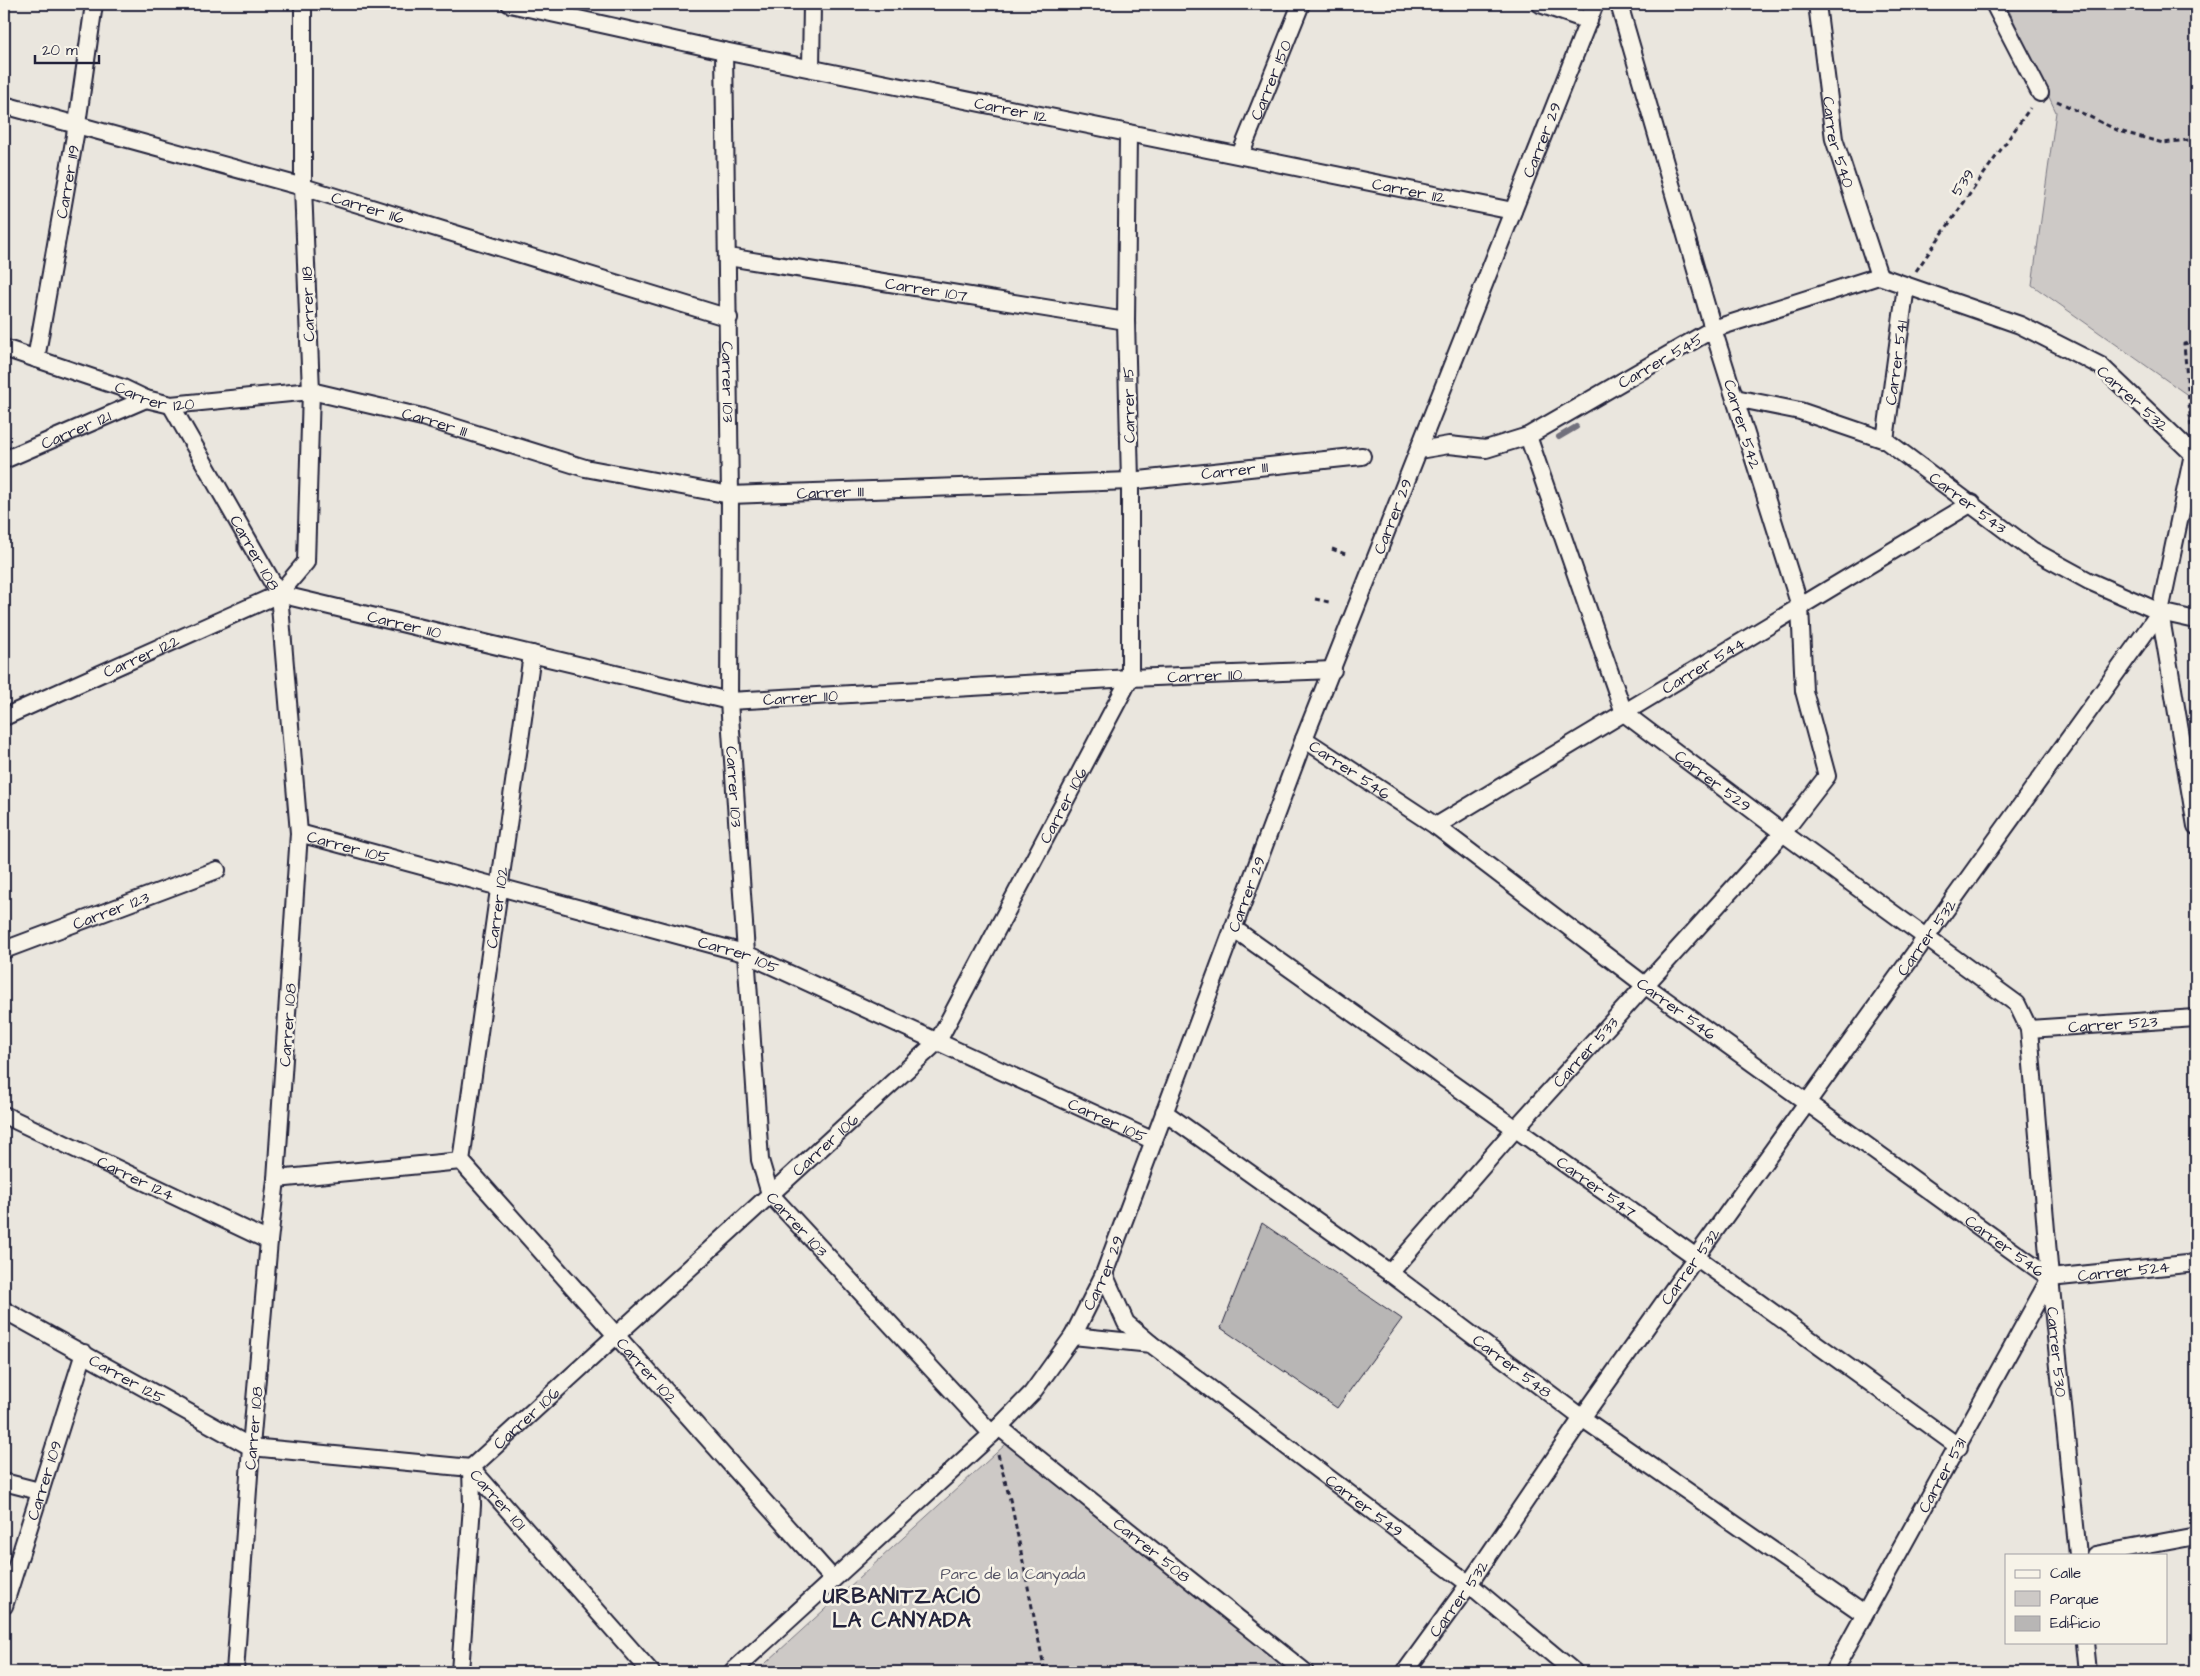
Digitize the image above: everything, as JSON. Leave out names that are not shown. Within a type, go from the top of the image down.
[{"type":"street","name":"Carrer 119","points":[[36,359],[77,124],[94,4]]},
{"type":"street","name":"Carrer 118","points":[[279,594],[306,562],[310,390],[303,187],[303,4]]},
{"type":"street","name":"Carrer 112","points":[[510,4],[556,9],[724,51],[1513,212]]},
{"type":"street","points":[[811,68],[812,4]]},
{"type":"street","name":"Carrer 150","points":[[1240,155],[1300,4]]},
{"type":"street","points":[[1540,4],[1589,21]]},
{"type":"street","name":"Carrer 29","points":[[732,1672],[996,1431],[1032,1393],[1073,1336],[1104,1274],[1304,739],[1596,4]]},
{"type":"street","name":"Carrer 540","points":[[1817,4],[1834,140],[1878,276]]},
{"type":"street","points":[[1994,4],[2040,93]]},
{"type":"street","name":"Carrer 542","points":[[1619,5],[1713,329],[1800,606],[1804,690],[1827,776],[1783,833]]},
{"type":"street","name":"Carrer 103","points":[[724,51],[729,318],[729,701],[744,953],[760,1160],[770,1194],[996,1431]]},
{"type":"street","name":"Carrer 116","points":[[4,105],[303,187],[729,318]]},
{"type":"street","name":"Carrer 115","points":[[1128,133],[1126,321],[1130,480],[1130,678]]},
{"type":"street","name":"Carrer 107","points":[[728,257],[1126,321]]},
{"type":"street","points":[[1878,276],[1906,286]]},
{"type":"street","name":"Carrer 545","points":[[1419,450],[1449,446],[1486,449],[1528,436],[1713,329],[1878,276]]},
{"type":"street","name":"Carrer 541","points":[[1885,440],[1906,286]]},
{"type":"street","name":"Carrer 532","points":[[1405,1672],[1469,1584],[1582,1418],[1696,1257],[2160,612],[2193,454],[2101,366],[2020,325],[1906,286]]},
{"type":"street","name":"Carrer 120","points":[[4,348],[123,388],[146,399],[170,405],[310,390]]},
{"type":"street","name":"Carrer 111","points":[[310,390],[422,417],[586,468],[730,495],[1130,480],[1362,456]]},
{"type":"street","name":"Carrer 543","points":[[1735,398],[1800,411],[1885,440],[1972,503],[2032,550],[2089,581],[2160,612],[2196,620]]},
{"type":"street","name":"Carrer 121","points":[[4,460],[146,399]]},
{"type":"street","name":"Carrer 108","points":[[170,405],[279,594],[299,832],[276,1179],[269,1241],[235,1672]]},
{"type":"street","points":[[1528,436],[1624,713]]},
{"type":"street","name":"Carrer 544","points":[[1436,826],[1972,503]]},
{"type":"street","name":"Carrer 110","points":[[279,594],[729,701],[1130,678],[1333,670]]},
{"type":"street","name":"Carrer 122","points":[[4,717],[279,594]]},
{"type":"street","points":[[2160,612],[2196,826]]},
{"type":"street","name":"Carrer 102","points":[[532,654],[461,1161],[833,1579]]},
{"type":"street","name":"Carrer 106","points":[[471,1468],[938,1041],[1130,678]]},
{"type":"street","name":"Carrer 529","points":[[1624,713],[1783,833],[2017,1004],[2029,1029]]},
{"type":"street","name":"Carrer 546","points":[[1304,739],[1436,826],[1646,986],[1808,1101],[2050,1278]]},
{"type":"street","name":"Carrer 105","points":[[299,832],[500,885],[616,919],[744,953],[1154,1141]]},
{"type":"street","name":"Carrer 533","points":[[1390,1274],[1515,1129],[1783,833]]},
{"type":"street","name":"Carrer 123","points":[[4,950],[217,870]]},
{"type":"street","name":"Carrer 547","points":[[1233,928],[1696,1257],[1958,1447]]},
{"type":"street","name":"Carrer 523","points":[[2029,1029],[2196,1018]]},
{"type":"street","name":"Carrer 530","points":[[2029,1029],[2050,1278],[2078,1554]]},
{"type":"street","name":"Carrer 548","points":[[1164,1112],[1390,1274],[1582,1418],[1864,1614]]},
{"type":"street","name":"Carrer 124","points":[[4,1115],[269,1241]]},
{"type":"street","points":[[276,1179],[461,1161]]},
{"type":"street","name":"Carrer 524","points":[[2050,1278],[2196,1263]]},
{"type":"street","name":"Carrer 549","points":[[1104,1274],[1126,1324],[1469,1584],[1574,1672]]},
{"type":"street","name":"Carrer 531","points":[[1833,1672],[2050,1278]]},
{"type":"street","name":"Carrer 125","points":[[4,1310],[252,1447]]},
{"type":"street","points":[[1073,1336],[1151,1344]]},
{"type":"street","name":"Carrer 109","points":[[4,1606],[84,1354]]},
{"type":"street","name":"Carrer 508","points":[[996,1431],[1306,1672]]},
{"type":"street","name":"Carrer 101","points":[[252,1447],[471,1468],[651,1672]]},
{"type":"street","points":[[460,1672],[472,1505],[471,1468]]},
{"type":"street","points":[[4,1482],[39,1491]]},
{"type":"street","points":[[2100,1554],[2196,1536]]},
{"type":"street","points":[[2085,1644],[2088,1672]]},
{"type":"path","points":[[2040,93],[2119,131],[2163,143],[2196,139]]},
{"type":"path","name":"539","points":[[1906,286],[2040,93]]},
{"type":"path","points":[[2193,454],[2184,344],[2196,341]]},
{"type":"path","points":[[2189,407],[2196,407]]},
{"type":"path","points":[[1332,549],[1348,554]]},
{"type":"path","points":[[1315,599],[1329,602]]},
{"type":"path","points":[[996,1431],[1045,1672]]},
{"type":"green space","points":[[2006,4],[2196,4],[2196,401],[2032,285],[2056,112]]},
{"type":"green space","name":"Parc de la Canyada","points":[[1006,1444],[1148,1550],[1299,1672],[756,1672]]},
{"type":"building","points":[[1262,1223],[1402,1319],[1337,1408],[1221,1328]]},
{"type":"waterway","points":[[1559,437],[1576,427]]},
{"type":"district","name":"URBANITZACIÓ LA CANYADA","points":[[902,1608]]}]
